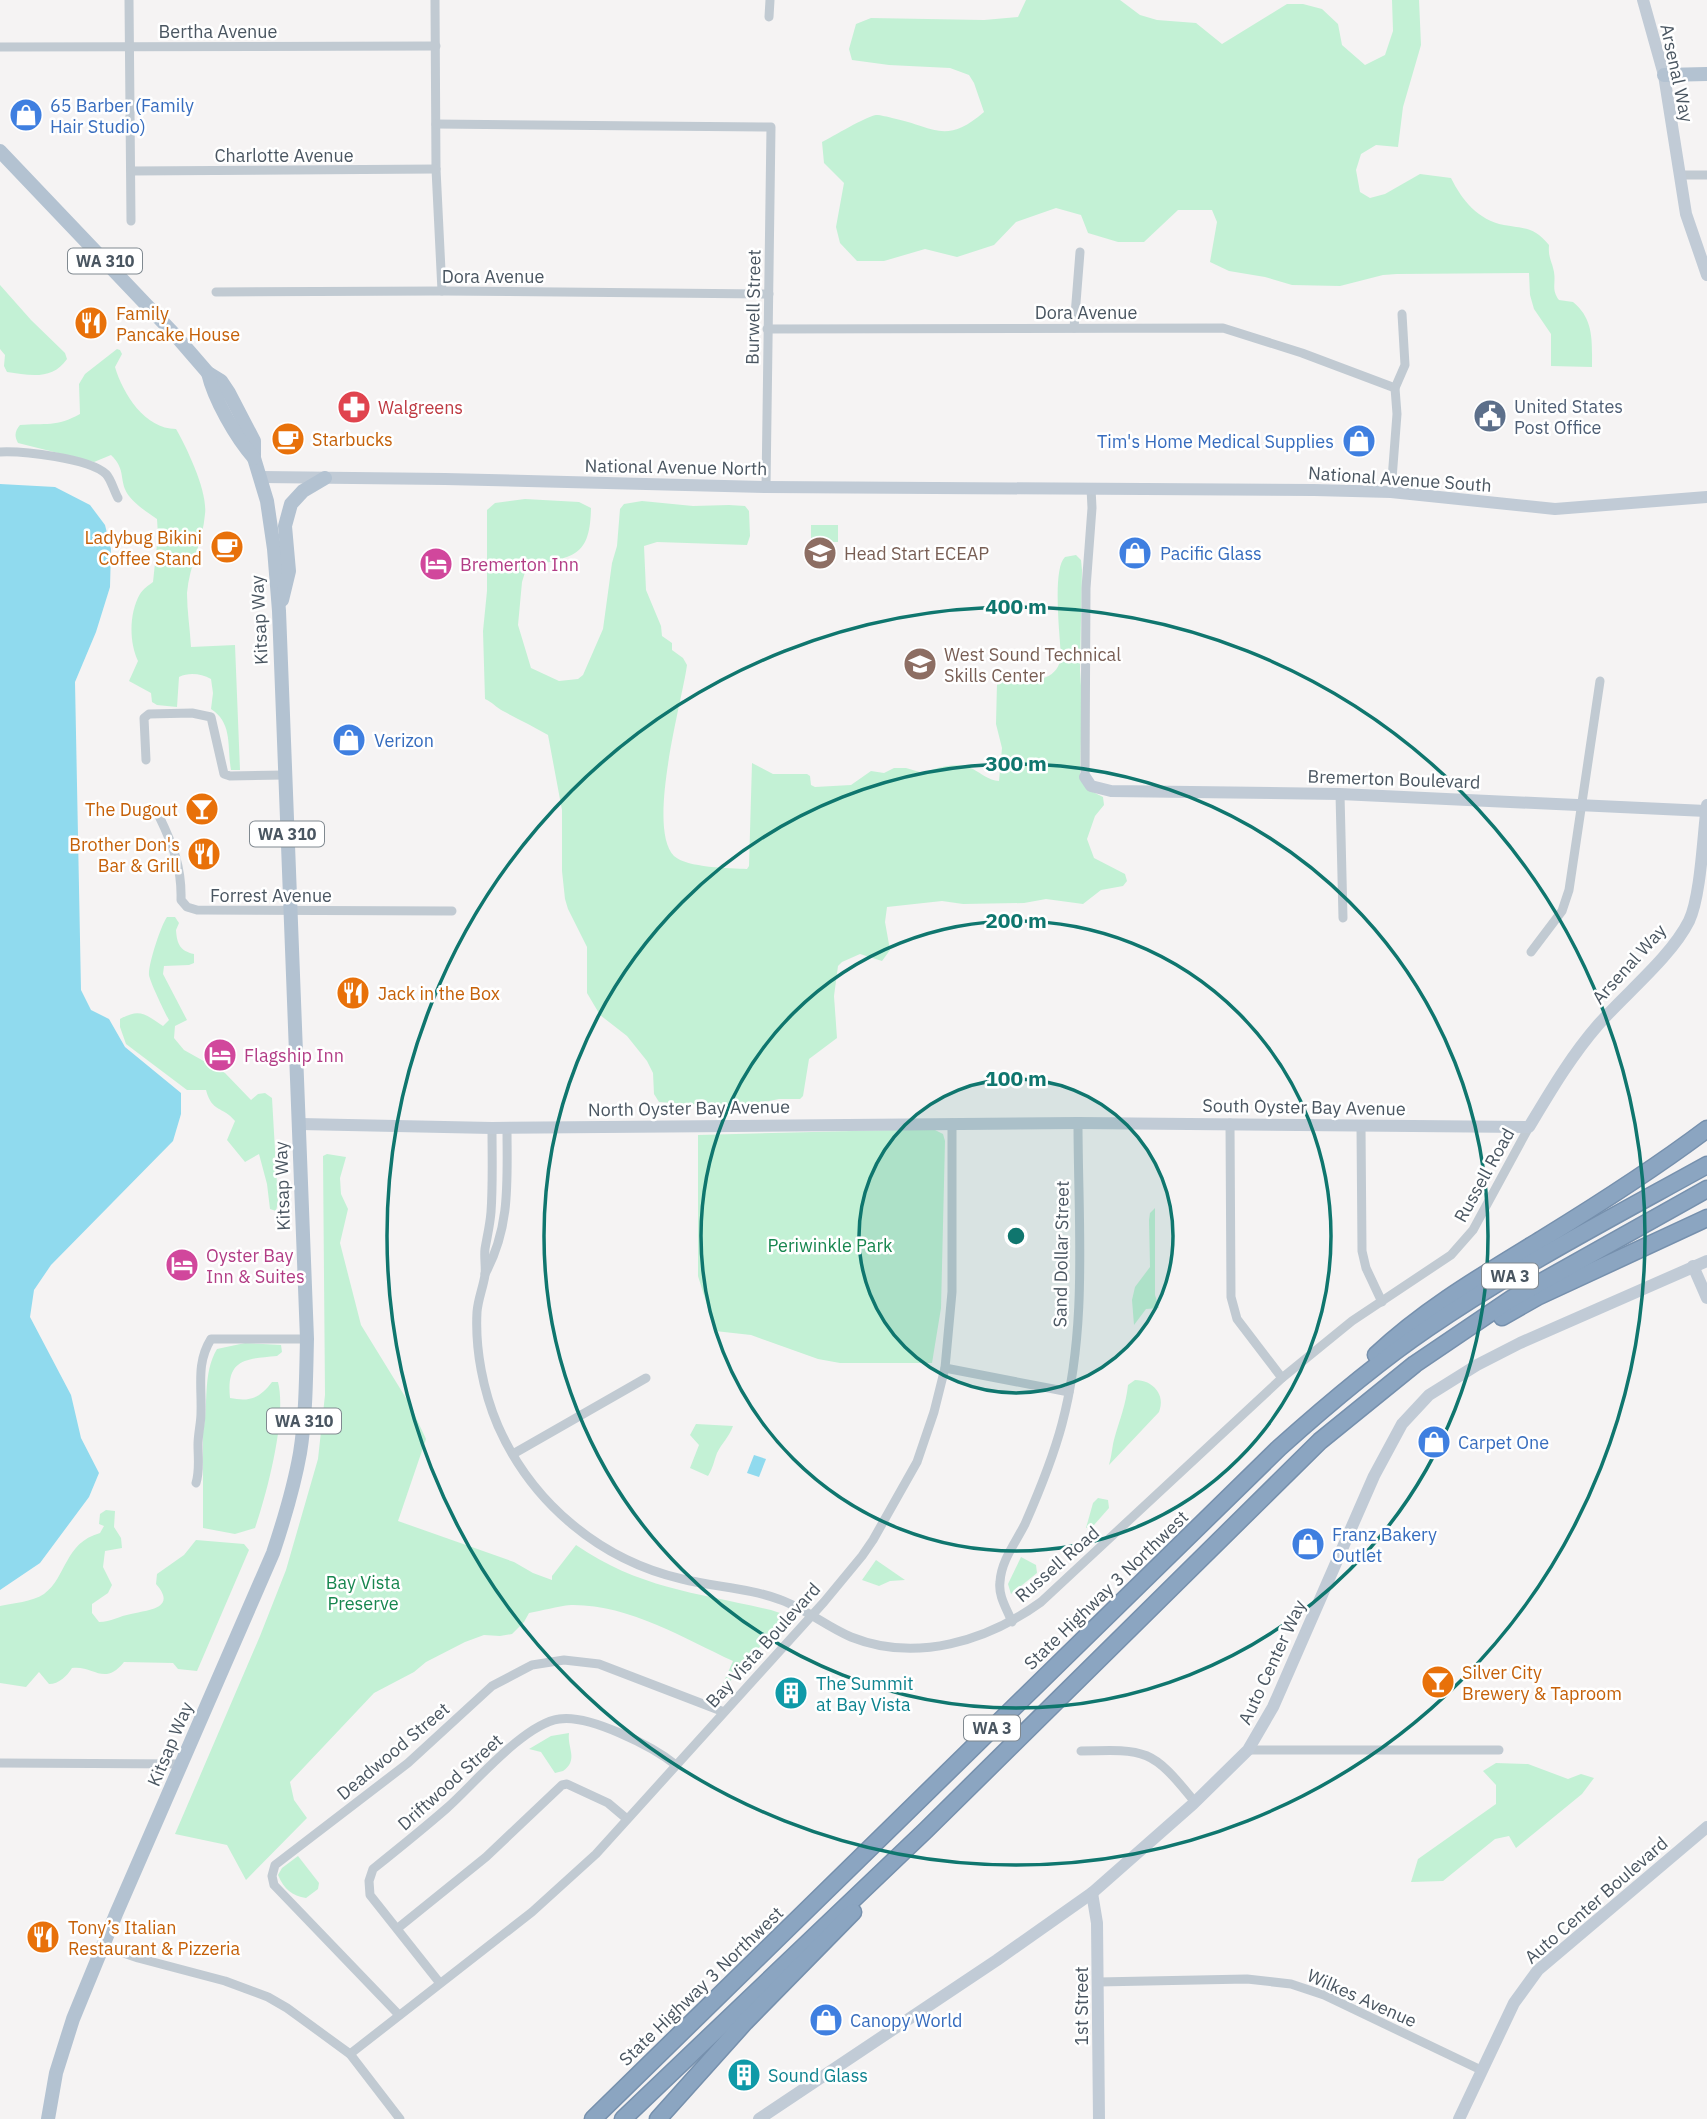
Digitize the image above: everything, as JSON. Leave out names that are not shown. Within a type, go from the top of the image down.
[{"type":"highway","points":[[1325,1407],[1391,1340],[1427,1313],[1614,1195],[1707,1129]]},
{"type":"highway","name":"State Highway 3 Northwest","points":[[593,2119],[1270,1457],[1325,1407],[1391,1354],[1463,1304],[1537,1259],[1707,1164]]},
{"type":"highway","name":"WA 3","points":[[623,2119],[926,1830],[1320,1441],[1447,1341],[1511,1299],[1707,1189]]},
{"type":"highway","points":[[1384,1389],[1486,1325],[1537,1297],[1707,1218]]},
{"type":"highway","points":[[658,2119],[745,2022],[862,1903],[926,1830]]},
{"type":"highway","points":[[579,2119],[661,2052]]},
{"type":"main road","points":[[1664,75],[1707,74]]},
{"type":"main road","name":"Kitsap Way","points":[[0,150],[208,373],[220,381],[240,412],[254,441],[254,458],[261,477],[274,549],[279,611],[307,1339],[303,1429],[286,1511],[265,1576],[103,1946],[62,2050],[48,2119]]},
{"type":"main road","points":[[279,611],[289,571],[285,526],[291,504],[303,491],[325,478]]},
{"type":"street","points":[[129,0],[131,221]]},
{"type":"street","points":[[435,0],[436,169],[442,291]]},
{"type":"street","points":[[769,17],[770,0]]},
{"type":"street","name":"Arsenal Way","points":[[1643,0],[1664,75],[1686,214],[1707,275]]},
{"type":"street","name":"Bertha Avenue","points":[[0,47],[436,46]]},
{"type":"street","name":"Burwell Street","points":[[436,124],[771,127],[766,487]]},
{"type":"street","name":"Charlotte Avenue","points":[[131,172],[436,169]]},
{"type":"street","points":[[1679,175],[1707,175]]},
{"type":"street","points":[[1074,328],[1080,252]]},
{"type":"street","name":"Dora Avenue","points":[[216,292],[769,294]]},
{"type":"street","points":[[1391,492],[1397,414],[1395,388],[1405,365],[1402,314]]},
{"type":"street","name":"Dora Avenue","points":[[767,329],[1223,328],[1302,353],[1395,388]]},
{"type":"street","points":[[0,452],[34,453],[90,464],[107,474],[118,498]]},
{"type":"street","name":"National Avenue North","points":[[261,477],[766,487],[1091,488]]},
{"type":"street","points":[[1085,777],[1086,588],[1091,488]]},
{"type":"street","name":"National Avenue South","points":[[1091,488],[1391,492],[1555,509],[1707,497]]},
{"type":"street","points":[[1531,952],[1562,911],[1569,890],[1600,681]]},
{"type":"street","points":[[146,760],[144,719],[149,714],[192,713],[211,717],[224,774],[284,775]]},
{"type":"street","name":"Bremerton Boulevard","points":[[1085,777],[1091,786],[1111,791],[1340,793],[1707,811]]},
{"type":"street","points":[[1340,793],[1343,918]]},
{"type":"street","name":"Arsenal Way","points":[[1529,1127],[1571,1058],[1597,1026],[1667,952],[1689,920],[1695,901],[1707,805]]},
{"type":"street","name":"Forrest Avenue","points":[[159,816],[172,844],[182,877],[181,901],[187,907],[197,910],[452,911]]},
{"type":"street","name":"Bay Vista Boulevard","points":[[350,2054],[532,1912],[596,1854],[862,1556],[903,1490],[926,1437],[945,1368],[951,1311],[952,1123]]},
{"type":"street","name":"South Oyster Bay Avenue","points":[[1078,1123],[1529,1127]]},
{"type":"street","name":"North Oyster Bay Avenue","points":[[300,1124],[492,1128],[1078,1123]]},
{"type":"street","name":"Sand Dollar Street","points":[[1012,1622],[1000,1592],[1001,1572],[1051,1461],[1069,1392],[1079,1302],[1078,1123]]},
{"type":"street","points":[[1230,1123],[1231,1297],[1237,1319],[1282,1378]]},
{"type":"street","points":[[1361,1126],[1362,1251],[1366,1268],[1382,1302]]},
{"type":"street","name":"Russell Road","points":[[507,1127],[507,1196],[503,1231],[485,1276],[477,1309],[478,1351],[494,1416],[528,1478],[551,1507],[585,1535],[623,1558],[681,1579],[780,1600],[858,1639],[882,1645],[917,1648],[952,1644],[987,1633],[1012,1622],[1041,1602],[1282,1378],[1352,1321],[1451,1255],[1473,1230],[1529,1127]]},
{"type":"street","name":"Russell Road","points":[[485,1276],[485,1251],[491,1212],[492,1128]]},
{"type":"street","name":"Auto Center Way","points":[[766,2117],[1092,1893],[1248,1750],[1273,1707],[1374,1476],[1402,1424],[1429,1395],[1477,1365],[1520,1343],[1707,1261]]},
{"type":"street","points":[[1693,1266],[1707,1298]]},
{"type":"street","points":[[196,1483],[199,1473],[200,1367],[211,1339],[307,1339]]},
{"type":"street","points":[[945,1368],[1069,1392]]},
{"type":"street","points":[[513,1454],[646,1378]]},
{"type":"street","name":"Deadwood Street","points":[[399,2015],[274,1885],[272,1876],[275,1865],[408,1763],[492,1686],[532,1665],[564,1660],[597,1664],[724,1712]]},
{"type":"street","name":"Driftwood Street","points":[[439,1982],[370,1895],[369,1881],[373,1870],[446,1809],[530,1731],[556,1719],[577,1719],[628,1737],[663,1754],[676,1765]]},
{"type":"street","points":[[1081,1751],[1126,1750],[1148,1755],[1168,1769],[1194,1801]]},
{"type":"street","points":[[1248,1750],[1499,1750]]},
{"type":"street","points":[[0,1763],[183,1764]]},
{"type":"street","points":[[398,1928],[486,1857],[562,1785],[567,1784],[608,1803],[627,1819]]},
{"type":"street","name":"Auto Center Boulevard","points":[[1459,2119],[1514,2003],[1538,1970],[1707,1827]]},
{"type":"street","name":"1st Street","points":[[1092,1893],[1097,1923],[1099,2119]]},
{"type":"street","points":[[103,1946],[225,1981],[268,1997],[305,2020],[350,2054],[400,2119]]},
{"type":"street","name":"Wilkes Avenue","points":[[1098,1982],[1247,1979],[1291,1984],[1324,1995],[1481,2070]]},
{"type":"green space","points":[[1026,0],[1120,0],[1140,15],[1157,20],[1196,23],[1222,44],[1287,4],[1303,4],[1322,9],[1338,24],[1342,45],[1365,65],[1385,55],[1393,31],[1392,0],[1419,0],[1421,45],[1403,107],[1398,147],[1376,145],[1361,154],[1356,170],[1360,192],[1370,198],[1385,194],[1420,174],[1451,178],[1460,194],[1486,219],[1538,234],[1549,245],[1554,289],[1559,300],[1573,302],[1588,323],[1592,339],[1592,367],[1551,366],[1551,334],[1534,309],[1529,273],[1397,274],[1340,286],[1292,285],[1229,271],[1210,262],[1217,222],[1212,210],[1178,210],[1144,242],[1118,242],[1088,233],[1081,215],[1056,208],[1016,222],[994,245],[957,257],[925,249],[884,261],[857,261],[840,243],[836,227],[844,183],[824,163],[822,142],[876,115],[929,129],[949,131],[971,122],[984,112],[969,75],[950,68],[852,60],[849,49],[856,24],[871,18],[984,20],[1018,17]]},
{"type":"green space","points":[[0,285],[65,353],[67,359],[54,371],[40,375],[7,372],[4,366],[5,355],[0,349]]},
{"type":"green space","points":[[117,349],[122,354],[115,367],[130,398],[145,417],[165,427],[176,429],[200,482],[205,514],[187,593],[191,647],[235,645],[240,770],[231,770],[226,728],[211,709],[211,679],[195,674],[179,677],[177,707],[157,705],[152,702],[151,693],[129,681],[138,661],[133,645],[132,619],[140,594],[153,582],[157,519],[129,496],[119,466],[111,455],[94,462],[18,443],[16,438],[20,425],[57,423],[80,414],[79,384],[85,374]]},
{"type":"green space","points":[[525,499],[579,502],[591,508],[590,526],[581,548],[565,558],[526,569],[522,582],[518,625],[531,668],[559,681],[578,679],[583,675],[603,629],[612,563],[617,546],[620,509],[624,504],[642,501],[693,506],[729,505],[745,506],[749,511],[750,536],[747,545],[657,542],[644,546],[646,590],[661,626],[662,636],[672,643],[672,650],[683,658],[687,665],[664,793],[666,841],[674,856],[680,860],[709,867],[747,869],[749,866],[752,763],[773,774],[807,774],[810,776],[811,785],[815,787],[851,785],[871,771],[884,773],[894,768],[906,768],[923,773],[954,765],[973,769],[999,781],[1002,748],[996,724],[997,683],[1038,680],[1053,673],[1058,666],[1061,656],[1059,575],[1065,557],[1076,555],[1081,560],[1082,570],[1080,774],[1089,790],[1103,797],[1104,805],[1095,816],[1087,839],[1094,858],[1125,874],[1127,881],[1123,886],[1101,890],[1083,904],[1046,899],[1024,903],[963,904],[942,901],[887,907],[885,922],[890,950],[882,961],[860,954],[838,966],[834,996],[837,1038],[809,1059],[803,1096],[800,1099],[779,1099],[740,1107],[659,1102],[654,1094],[653,1073],[647,1061],[627,1036],[600,1015],[587,993],[587,947],[565,899],[562,810],[548,735],[485,699],[483,631],[487,591],[487,510],[495,503]]},
{"type":"green space","points":[[811,525],[838,525],[838,542],[819,542],[819,539],[811,538]]},
{"type":"green space","points":[[167,917],[175,917],[179,923],[176,930],[180,946],[194,954],[194,963],[189,965],[164,966],[163,974],[187,1020],[175,1026],[174,1038],[184,1050],[225,1073],[251,1100],[258,1094],[265,1093],[272,1098],[278,1202],[276,1211],[270,1209],[259,1154],[245,1162],[227,1140],[235,1121],[211,1102],[206,1090],[187,1090],[126,1044],[120,1019],[138,1013],[163,1026],[169,1020],[149,975],[155,945]]},
{"type":"green space","name":"Periwinkle Park","points":[[933,1129],[943,1134],[945,1141],[941,1308],[932,1363],[840,1363],[818,1359],[751,1335],[715,1331],[698,1276],[698,1135]]},
{"type":"green space","name":"Bay Vista Preserve","points":[[327,1154],[346,1157],[340,1178],[341,1194],[348,1209],[340,1243],[361,1325],[409,1403],[426,1439],[398,1521],[514,1562],[552,1580],[552,1576],[576,1545],[600,1560],[647,1580],[670,1588],[771,1610],[780,1613],[784,1619],[718,1695],[733,1661],[655,1624],[613,1610],[592,1606],[560,1606],[529,1613],[512,1634],[484,1635],[465,1642],[374,1693],[290,1782],[294,1800],[307,1818],[246,1880],[227,1845],[175,1834],[286,1570],[318,1459],[325,1395],[323,1156]]},
{"type":"green space","points":[[1155,1208],[1155,1295],[1159,1308],[1146,1309],[1134,1325],[1132,1300],[1135,1287],[1150,1267],[1149,1220],[1150,1213]]},
{"type":"green space","points":[[245,1343],[281,1345],[282,1352],[277,1356],[247,1360],[235,1368],[231,1375],[230,1398],[254,1398],[272,1382],[278,1382],[280,1415],[270,1476],[255,1528],[235,1534],[203,1528],[203,1432],[212,1359],[217,1349]]},
{"type":"green space","points":[[1135,1380],[1147,1383],[1156,1390],[1161,1406],[1159,1412],[1109,1465],[1128,1385]]},
{"type":"green space","points":[[696,1424],[733,1426],[717,1453],[708,1476],[690,1468],[699,1445],[690,1435]]},
{"type":"green space","points":[[1098,1498],[1108,1500],[1109,1508],[1094,1525],[1086,1528],[1093,1503]]},
{"type":"green space","points":[[106,1510],[115,1511],[114,1527],[121,1538],[122,1548],[105,1551],[103,1567],[112,1585],[108,1593],[92,1604],[92,1613],[99,1622],[158,1607],[164,1599],[156,1584],[157,1574],[184,1555],[196,1540],[244,1544],[249,1550],[197,1671],[178,1669],[173,1663],[124,1662],[111,1673],[105,1674],[72,1668],[53,1684],[49,1684],[39,1672],[26,1687],[0,1683],[0,1606],[39,1597],[52,1587],[79,1544],[100,1533],[104,1526],[99,1524],[100,1514]]},
{"type":"green space","points":[[1021,1557],[1036,1565],[1037,1573],[1011,1594],[1008,1584]]},
{"type":"green space","points":[[876,1560],[905,1580],[890,1581],[879,1586],[862,1580]]},
{"type":"green space","points":[[569,1733],[571,1758],[568,1767],[563,1771],[555,1773],[541,1752],[529,1749],[551,1736]]},
{"type":"green space","points":[[1496,1763],[1528,1764],[1568,1779],[1581,1774],[1594,1778],[1582,1794],[1516,1848],[1509,1836],[1495,1839],[1443,1881],[1411,1882],[1418,1859],[1496,1804],[1496,1785],[1483,1771]]},
{"type":"green space","points":[[298,1856],[319,1883],[318,1889],[306,1898],[289,1891],[278,1875],[282,1868]]},
{"type":"water","points":[[0,484],[55,487],[90,505],[105,525],[111,549],[110,587],[96,632],[75,682],[81,990],[91,1010],[109,1019],[125,1047],[181,1093],[181,1114],[173,1141],[51,1265],[34,1290],[30,1317],[71,1395],[81,1438],[99,1473],[89,1497],[40,1563],[0,1590]]},
{"type":"water","points":[[754,1455],[766,1459],[759,1477],[747,1473]]},
{"type":"place","name":"65 Barber (Family Hair Studio)","points":[[26,115]]},
{"type":"place","name":"Family Pancake House","points":[[91,323]]},
{"type":"place","name":"Walgreens","points":[[354,407]]},
{"type":"place","name":"United States Post Office","points":[[1490,416]]},
{"type":"place","name":"Starbucks","points":[[288,439]]},
{"type":"place","name":"Tim's Home Medical Supplies","points":[[1359,441]]},
{"type":"place","name":"Ladybug Bikini Coffee Stand","points":[[227,547]]},
{"type":"place","name":"Head Start ECEAP","points":[[820,553]]},
{"type":"place","name":"Pacific Glass","points":[[1135,553]]},
{"type":"place","name":"Bremerton Inn","points":[[436,564]]},
{"type":"place","name":"West Sound Technical Skills Center","points":[[920,664]]},
{"type":"place","name":"Verizon","points":[[349,740]]},
{"type":"place","name":"The Dugout","points":[[202,809]]},
{"type":"place","name":"Brother Don's Bar & Grill","points":[[204,854]]},
{"type":"place","name":"Jack in the Box","points":[[353,993]]},
{"type":"place","name":"Flagship Inn","points":[[220,1055]]},
{"type":"place","name":"Oyster Bay Inn & Suites","points":[[182,1265]]},
{"type":"place","name":"Carpet One","points":[[1434,1442]]},
{"type":"place","name":"Franz Bakery Outlet","points":[[1308,1544]]},
{"type":"place","name":"Silver City Brewery & Taproom","points":[[1438,1682]]},
{"type":"place","name":"The Summit at Bay Vista","points":[[791,1693]]},
{"type":"place","name":"Tony’s Italian Restaurant & Pizzeria","points":[[43,1937]]},
{"type":"place","name":"Canopy World","points":[[826,2020]]},
{"type":"place","name":"Sound Glass","points":[[744,2075]]}]
